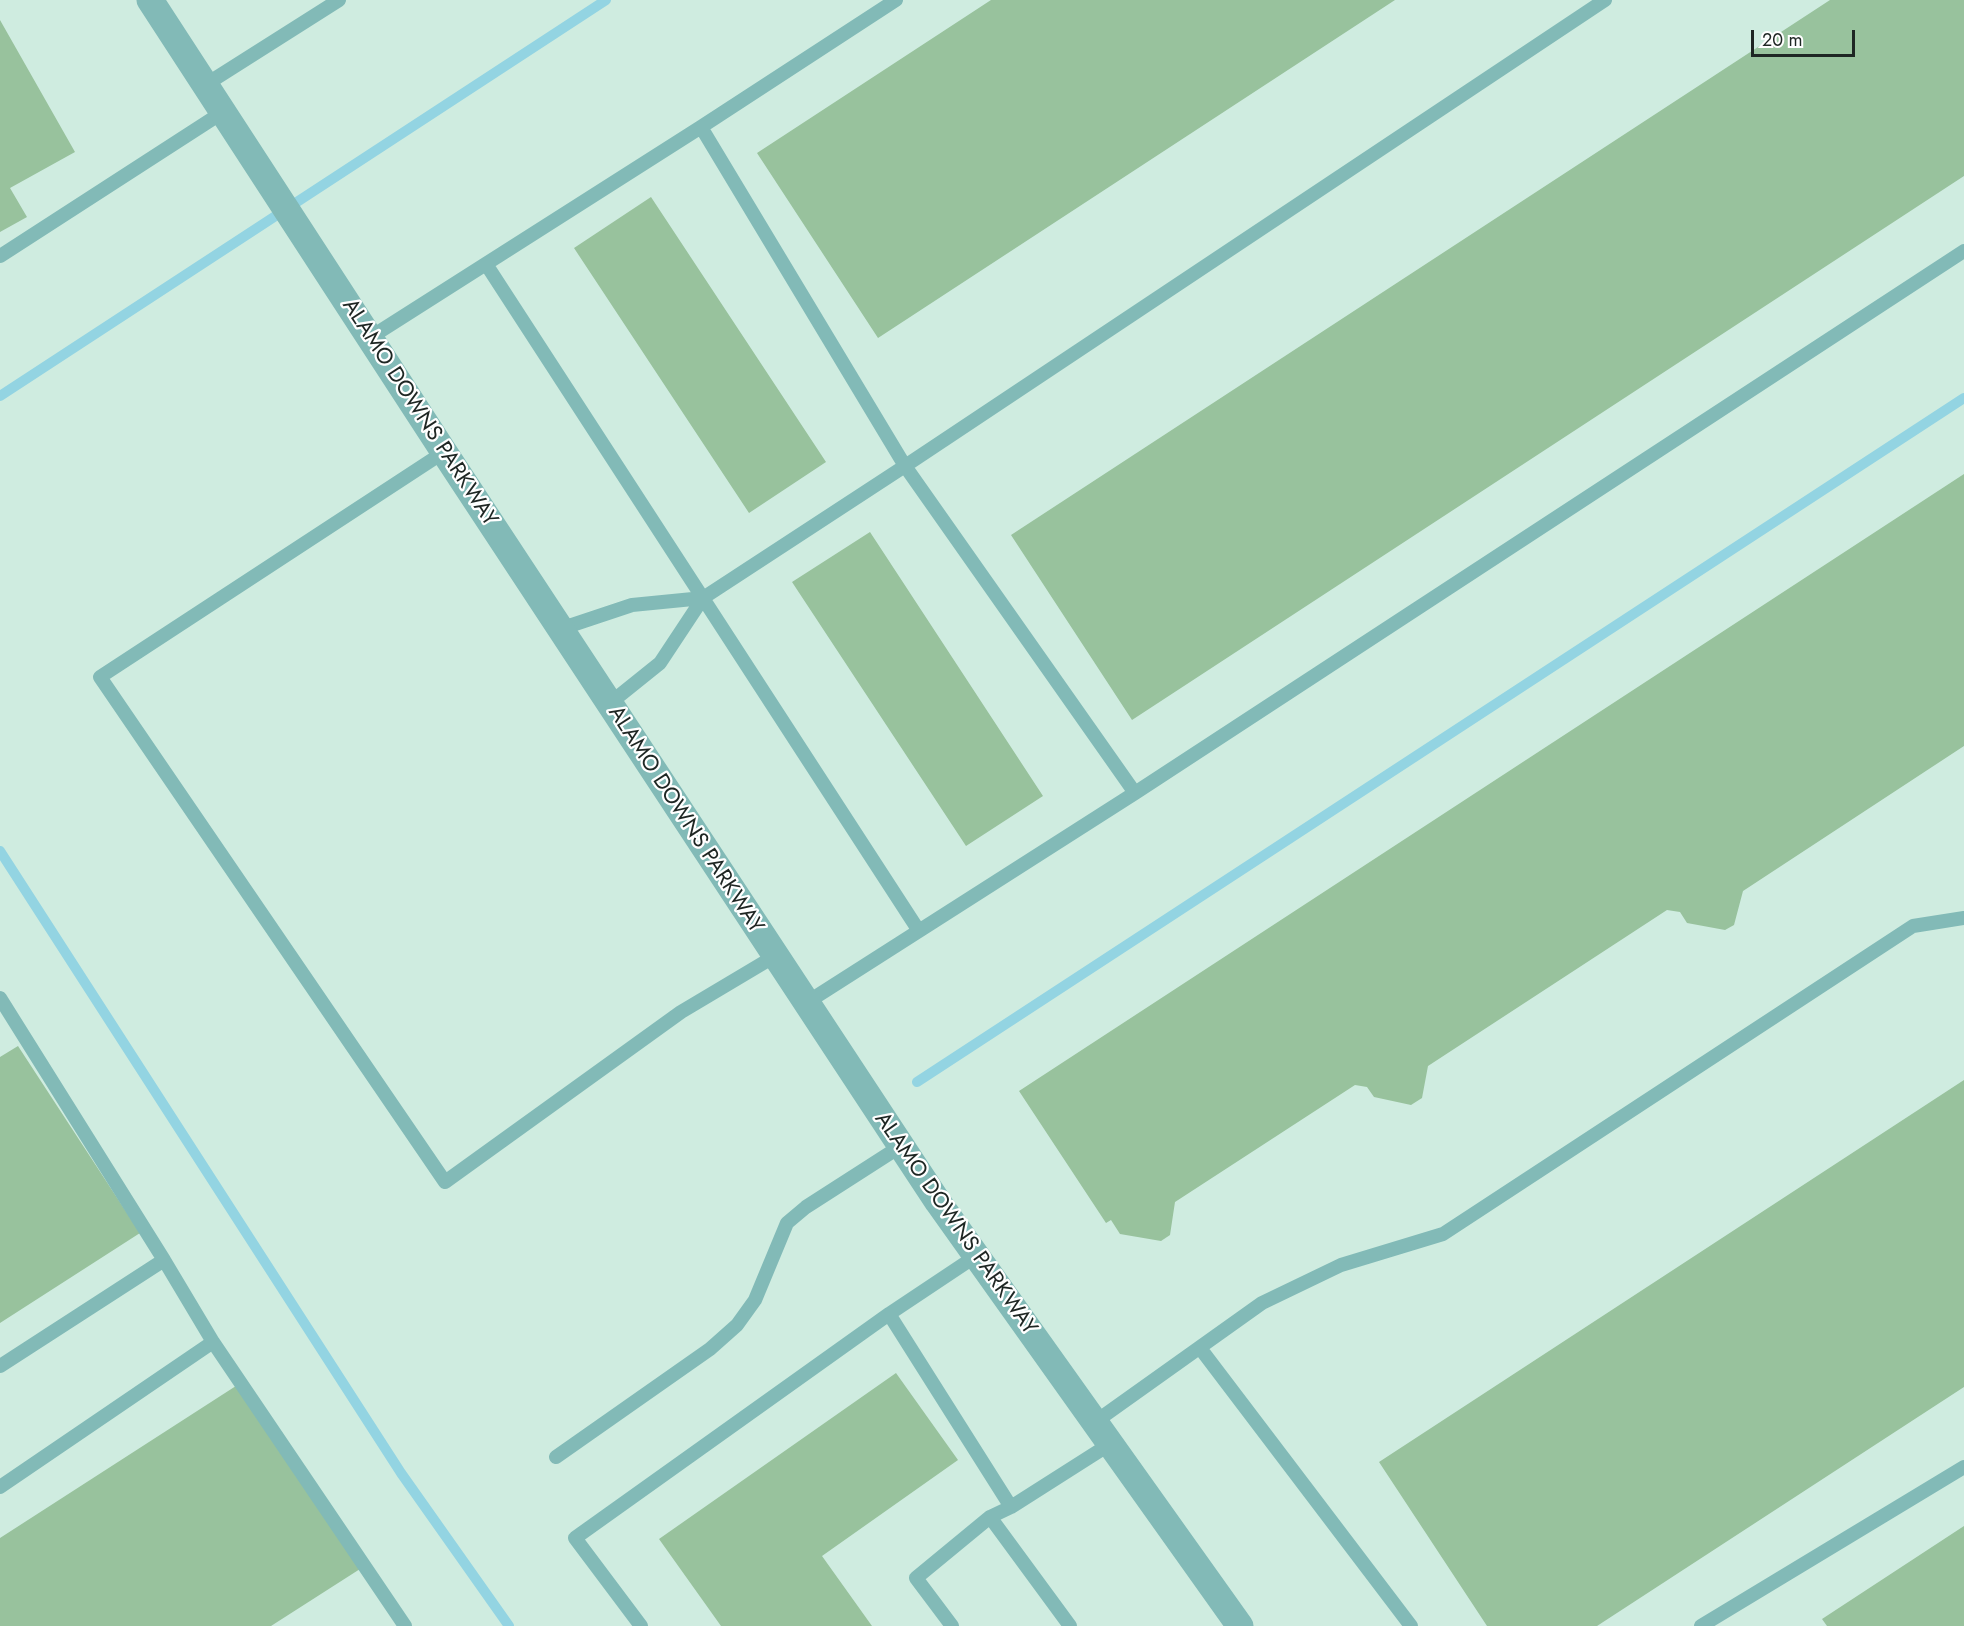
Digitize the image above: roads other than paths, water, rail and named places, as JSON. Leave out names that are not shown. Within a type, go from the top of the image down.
[{"type":"street","name":"ALAMO DOWNS PARKWAY","points":[[150,0],[900,1146],[1240,1626]]},
{"type":"lane","points":[[205,85],[317,6],[339,0]]},
{"type":"lane","points":[[371,337],[896,0]]},
{"type":"lane","points":[[609,704],[660,663],[703,598],[1605,0]]},
{"type":"lane","points":[[0,256],[222,112]]},
{"type":"lane","points":[[701,127],[905,465],[1135,793]]},
{"type":"lane","points":[[806,1003],[1135,793],[1964,251]]},
{"type":"lane","points":[[486,264],[919,930]]},
{"type":"lane","points":[[444,452],[100,677],[445,1182],[681,1012],[775,956]]},
{"type":"lane","points":[[560,629],[632,605],[703,598]]},
{"type":"lane","points":[[952,1626],[916,1578],[990,1517],[1011,1507],[1102,1433],[1200,1348],[1262,1304],[1341,1265],[1443,1234],[1912,926],[1964,918]]},
{"type":"lane","points":[[0,998],[213,1342],[405,1626]]},
{"type":"lane","points":[[556,1457],[710,1349],[737,1325],[754,1300],[787,1223],[806,1207],[900,1146]]},
{"type":"lane","points":[[641,1626],[575,1539],[889,1314],[976,1256]]},
{"type":"lane","points":[[0,1366],[164,1260]]},
{"type":"lane","points":[[889,1314],[1011,1507]]},
{"type":"lane","points":[[0,1487],[213,1342]]},
{"type":"lane","points":[[1200,1348],[1411,1626]]},
{"type":"lane","points":[[1701,1626],[1964,1467]]},
{"type":"lane","points":[[990,1517],[1070,1626]]},
{"type":"waterway","points":[[0,396],[606,0]]},
{"type":"waterway","points":[[917,1082],[1964,398]]},
{"type":"waterway","points":[[0,851],[401,1473],[509,1626]]}]
